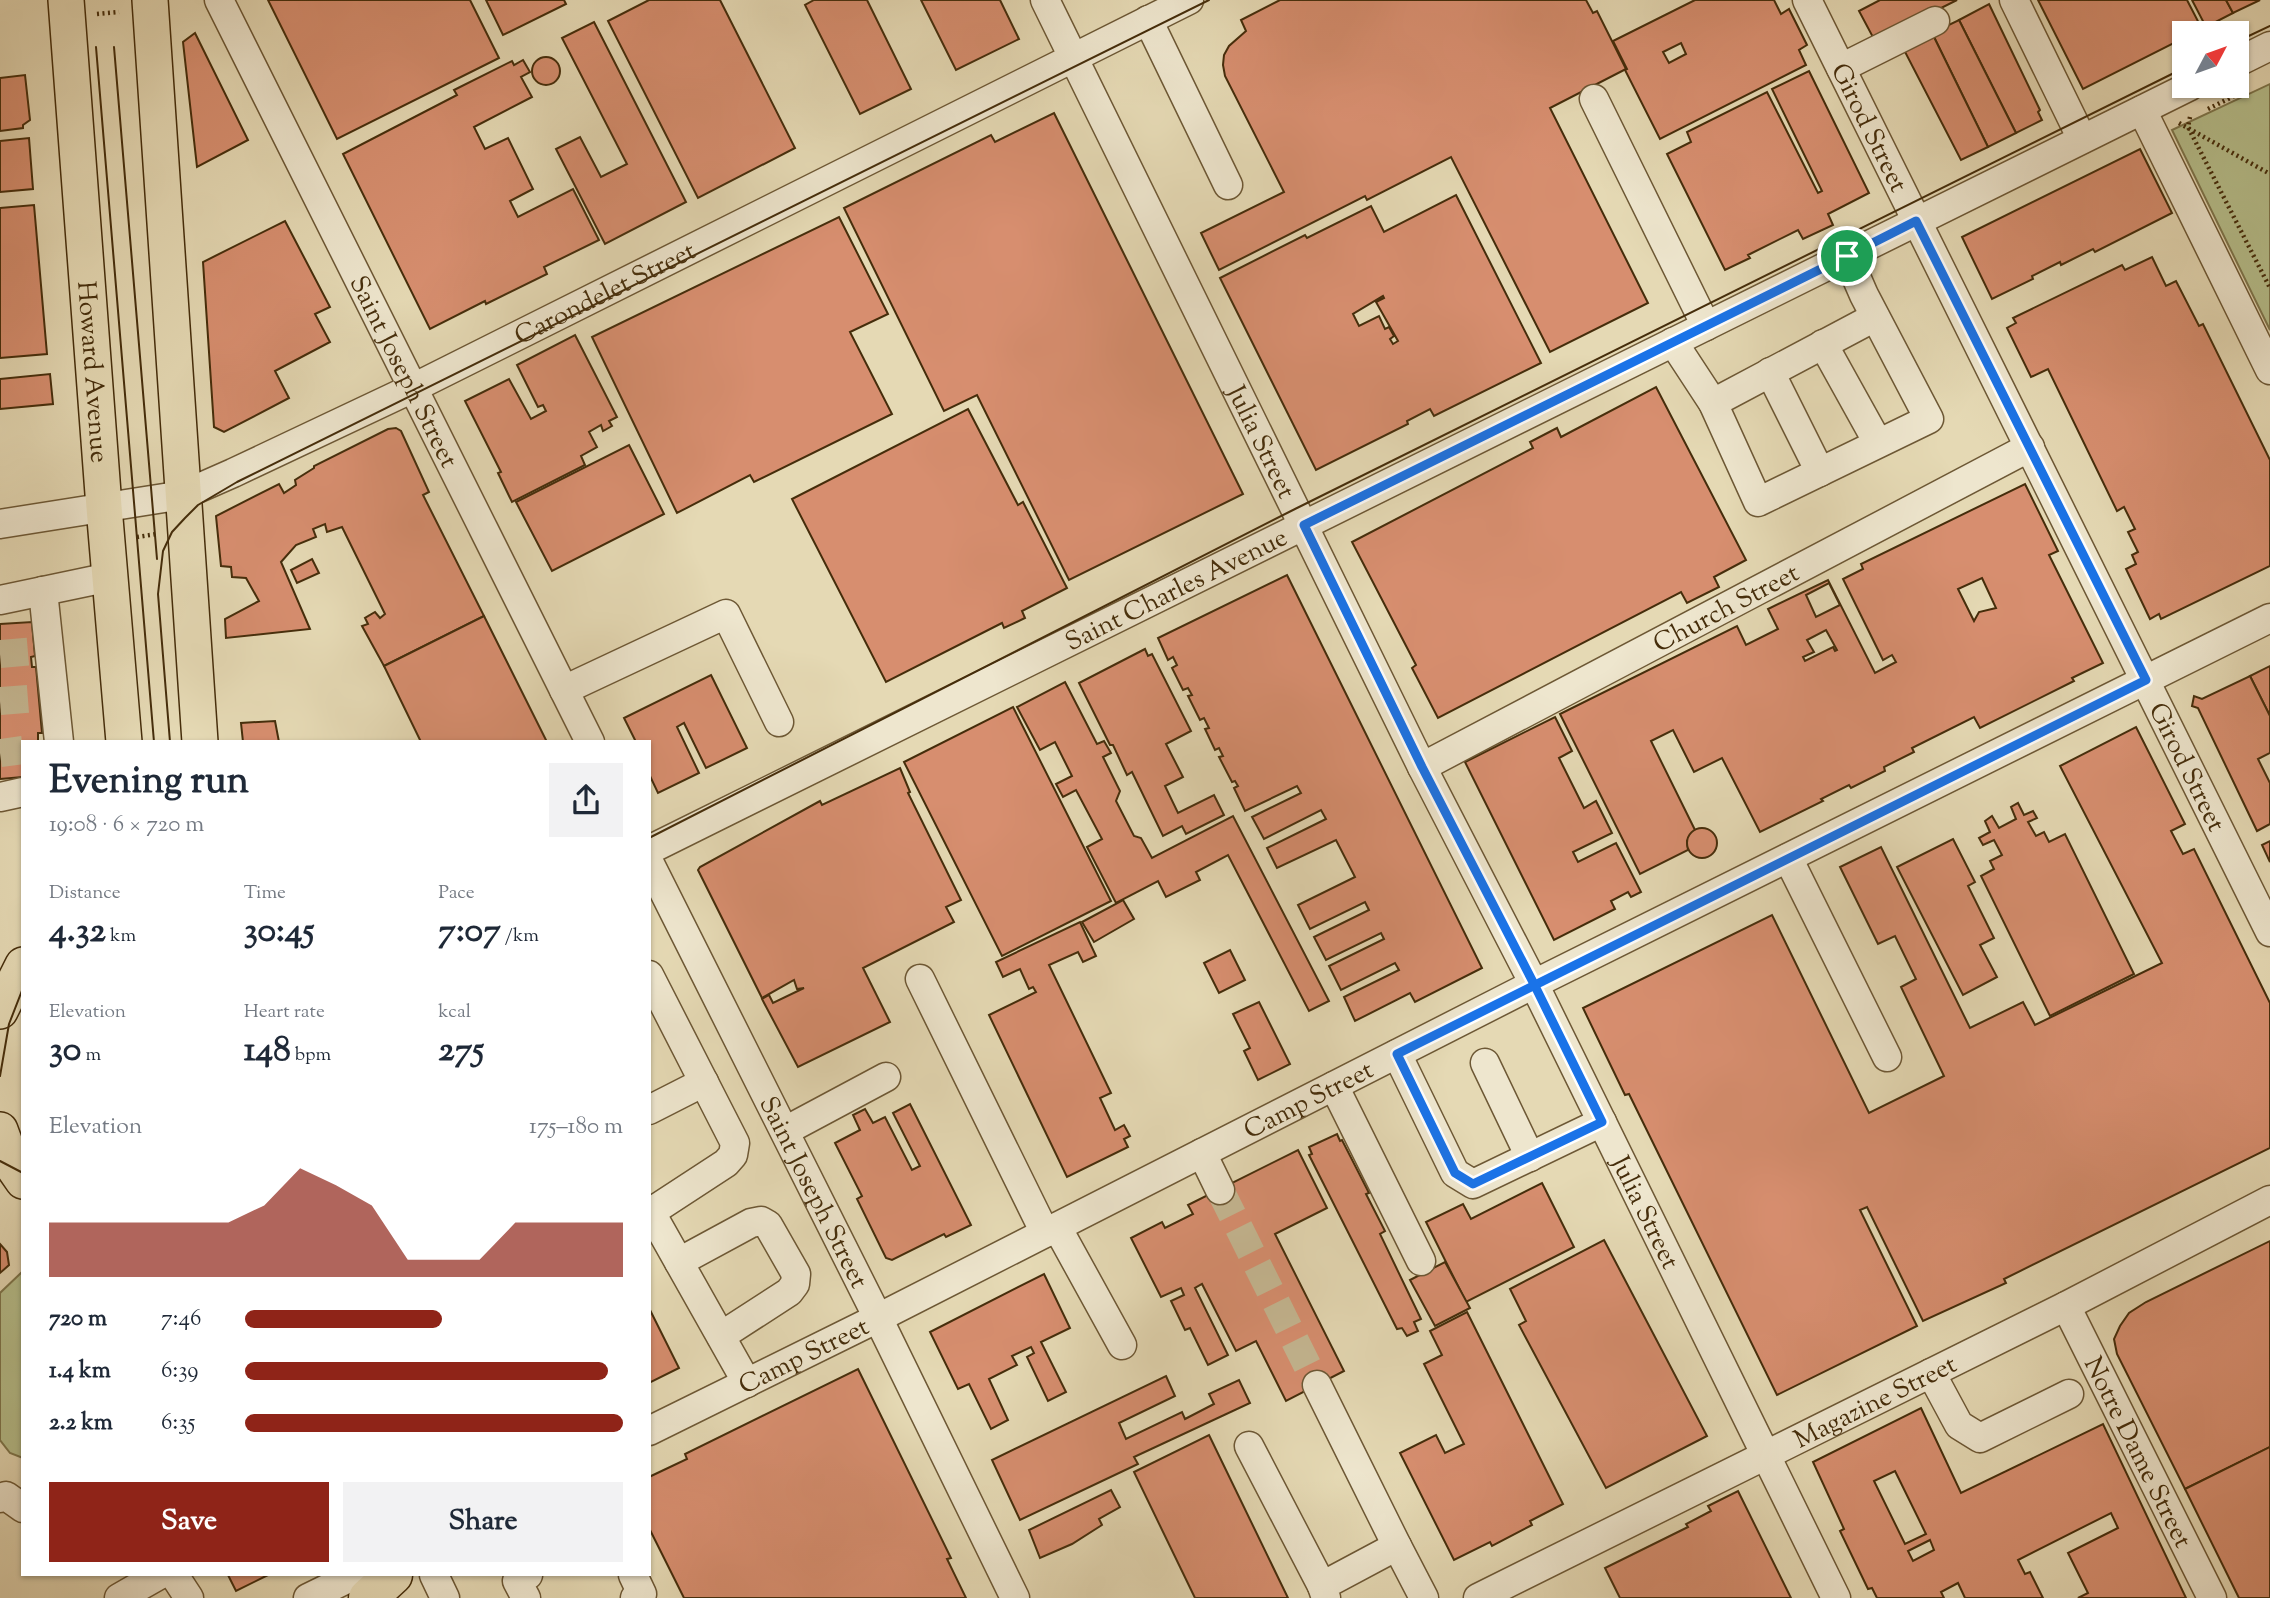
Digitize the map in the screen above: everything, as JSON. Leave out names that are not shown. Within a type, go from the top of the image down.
[{"type":"highway","points":[[368,1598],[392,1576]]},
{"type":"main road","points":[[135,6],[183,495],[200,740]]},
{"type":"main road","name":"Howard Avenue","points":[[75,7],[104,507],[124,740]]},
{"type":"main road","points":[[0,1130],[14,1168],[21,1178]]},
{"type":"main road","points":[[0,1192],[21,1199]]},
{"type":"street","name":"Saint Joseph Street","points":[[219,0],[589,740]]},
{"type":"street","name":"Julia Street","points":[[1045,0],[1422,767],[1534,984],[1836,1598]]},
{"type":"street","name":"Carondelet Street","points":[[0,524],[183,495],[413,388],[1188,0]]},
{"type":"street","name":"Girod Street","points":[[1807,0],[2270,932]]},
{"type":"street","points":[[2014,0],[2082,139]]},
{"type":"street","points":[[1148,20],[1228,185]]},
{"type":"street","points":[[1841,68],[1935,21]]},
{"type":"street","points":[[2249,56],[2270,46]]},
{"type":"street","name":"Saint Charles Avenue","points":[[651,849],[2172,95]]},
{"type":"street","points":[[1594,99],[1706,326]]},
{"type":"street","points":[[2142,110],[2270,370]]},
{"type":"street","points":[[1672,342],[1713,403],[1758,502],[1929,419],[1875,317],[1847,256]]},
{"type":"street","points":[[1713,403],[1875,317]]},
{"type":"street","points":[[1823,344],[1878,443]]},
{"type":"street","points":[[1770,372],[1820,472]]},
{"type":"street","name":"Church Street","points":[[1422,767],[2030,447]]},
{"type":"street","points":[[0,600],[110,577]]},
{"type":"street","points":[[43,591],[42,650],[46,698],[58,740]]},
{"type":"street","points":[[564,690],[726,614],[779,722]]},
{"type":"street","name":"Camp Street","points":[[651,1430],[878,1318],[1534,984],[2270,618]]},
{"type":"street","points":[[0,797],[21,793]]},
{"type":"street","points":[[1788,858],[1887,1057]]},
{"type":"street","name":"Saint Joseph Street","points":[[651,866],[1015,1598]]},
{"type":"street","points":[[651,979],[735,1143],[733,1154],[726,1163],[651,1210]]},
{"type":"street","points":[[920,979],[1051,1230],[1122,1345]]},
{"type":"street","points":[[1397,1054],[1455,1173],[1473,1184],[1602,1122]]},
{"type":"street","points":[[1485,1063],[1530,1157]]},
{"type":"street","points":[[785,1131],[886,1077]]},
{"type":"street","points":[[651,1109],[704,1082]]},
{"type":"street","points":[[1334,1086],[1421,1261]]},
{"type":"street","points":[[1202,1153],[1220,1190]]},
{"type":"street","name":"Magazine Street","points":[[1478,1598],[2066,1306],[2270,1200]]},
{"type":"street","points":[[651,1213],[747,1383]]},
{"type":"street","points":[[679,1262],[751,1223],[761,1221],[768,1225],[796,1273],[795,1284],[789,1292],[721,1336]]},
{"type":"street","name":"Notre Dame Street","points":[[2066,1306],[2212,1598]]},
{"type":"street","points":[[1931,1373],[1959,1425],[1980,1438],[2069,1394]]},
{"type":"street","points":[[1317,1385],[1424,1598]]},
{"type":"street","points":[[1249,1446],[1324,1592],[1397,1546]]},
{"type":"street","points":[[0,1498],[6,1496],[21,1507]]},
{"type":"street","points":[[119,1598],[157,1576]]},
{"type":"street","points":[[175,1576],[189,1598]]},
{"type":"street","points":[[308,1598],[353,1576]]},
{"type":"street","points":[[434,1576],[445,1598]]},
{"type":"street","points":[[526,1576],[517,1581],[526,1598]]},
{"type":"street","points":[[633,1576],[642,1594],[635,1598]]},
{"type":"path","points":[[75,7],[135,6]]},
{"type":"path","points":[[2230,98],[2190,117],[2188,127],[2270,288]]},
{"type":"path","points":[[2178,123],[2270,174]]},
{"type":"path","points":[[129,538],[164,533]]},
{"type":"green space","points":[[2270,84],[2270,330],[2172,130],[2240,98],[2249,98],[2249,94]]},
{"type":"green space","points":[[21,1273],[21,1457],[10,1453],[0,1440],[0,1293]]},
{"type":"building","points":[[268,0],[470,0],[499,58],[337,139]]},
{"type":"building","points":[[486,0],[564,0],[566,4],[503,35]]},
{"type":"building","points":[[649,0],[720,0],[795,148],[698,198],[608,21]]},
{"type":"building","points":[[814,0],[867,0],[911,89],[860,114],[805,5]]},
{"type":"building","points":[[921,0],[1000,0],[1019,39],[956,70]]},
{"type":"building","points":[[1280,0],[1586,0],[1593,13],[1597,11],[1626,69],[1550,108],[1648,303],[1550,352],[1451,157],[1367,200],[1365,196],[1219,270],[1201,233],[1284,192],[1225,76],[1223,65],[1229,46],[1246,31],[1241,20]]},
{"type":"building","points":[[1695,0],[1774,0],[1781,14],[1789,9],[1807,45],[1799,50],[1806,65],[1660,139],[1613,41]],"holes":[[[1681,43],[1686,54],[1669,63],[1663,52]]]},
{"type":"building","points":[[1880,0],[1957,0],[1875,41],[1859,11]]},
{"type":"building","points":[[2038,0],[2187,0],[2198,21],[2172,21],[2172,44],[2083,89]]},
{"type":"building","points":[[2192,0],[2226,0],[2233,13],[2218,21],[2203,21]]},
{"type":"building","points":[[2226,0],[2260,0],[2233,13]]},
{"type":"building","points":[[1989,4],[2040,110],[2038,112],[2042,120],[2016,133],[1959,20]]},
{"type":"building","points":[[1959,20],[2016,133],[1988,147],[1932,33]]},
{"type":"building","points":[[594,22],[686,202],[605,244],[556,149],[580,137],[601,177],[627,164],[562,38]]},
{"type":"building","points":[[195,33],[248,140],[197,167],[183,42]]},
{"type":"building","points":[[1932,33],[1988,147],[1961,160],[1903,48]]},
{"type":"building","points":[[546,57],[556,61],[560,71],[556,81],[546,85],[536,81],[532,71],[536,61]]},
{"type":"building","points":[[523,60],[530,72],[521,77],[532,97],[474,127],[485,149],[508,138],[533,189],[510,201],[518,217],[573,189],[599,240],[544,267],[547,274],[430,329],[343,154],[457,95],[454,90],[512,61],[514,65]]},
{"type":"building","points":[[1809,71],[1869,193],[1828,214],[1833,225],[1803,239],[1798,230],[1748,255],[1750,258],[1725,270],[1667,154],[1691,142],[1687,132],[1767,92],[1818,193],[1822,191],[1772,89]]},
{"type":"building","points":[[25,75],[30,120],[23,128],[0,131],[0,78]]},
{"type":"building","points":[[1054,113],[1243,494],[1069,580],[977,395],[944,411],[844,208],[991,135],[995,142]]},
{"type":"building","points":[[29,138],[33,189],[0,192],[0,141]]},
{"type":"building","points":[[2140,149],[2172,213],[2095,252],[2093,249],[2061,265],[2060,262],[1992,299],[1962,237]]},
{"type":"building","points":[[1456,195],[1541,363],[1434,416],[1430,409],[1407,421],[1408,424],[1316,470],[1220,278],[1305,235],[1307,238],[1371,206],[1384,232]],"holes":[[[1383,296],[1384,298],[1376,302],[1398,341],[1393,344],[1390,339],[1394,336],[1389,327],[1385,329],[1379,316],[1359,326],[1353,314]]]},
{"type":"building","points":[[34,205],[47,354],[0,358],[0,208]]},
{"type":"building","points":[[839,217],[888,314],[850,332],[892,414],[754,482],[750,475],[677,513],[592,337]]},
{"type":"building","points":[[285,221],[330,307],[315,314],[330,342],[275,371],[289,398],[224,432],[214,427],[203,262]]},
{"type":"building","points":[[2152,257],[2166,286],[2176,281],[2199,326],[2203,324],[2270,460],[2270,566],[2161,619],[2159,614],[2150,619],[2126,569],[2136,564],[2132,555],[2138,552],[2128,532],[2135,529],[2124,507],[2117,511],[2048,369],[2031,377],[2007,328],[2016,323],[2013,318],[2122,265],[2125,270]]},
{"type":"building","points":[[575,335],[617,417],[609,421],[612,426],[603,431],[601,425],[589,432],[597,447],[581,456],[585,465],[512,502],[498,473],[501,472],[465,401],[509,379],[531,419],[546,411],[543,405],[538,407],[517,365]]},
{"type":"building","points":[[50,374],[53,404],[0,409],[0,379]]},
{"type":"building","points":[[1656,387],[1746,560],[1714,577],[1719,587],[1687,603],[1681,592],[1438,718],[1412,668],[1416,665],[1352,542],[1533,448],[1530,442],[1557,428],[1561,437]]},
{"type":"building","points":[[968,409],[1018,505],[1023,502],[1067,588],[1022,611],[1025,618],[1004,628],[1002,623],[886,682],[792,499]]},
{"type":"building","points":[[396,428],[401,431],[429,492],[423,495],[484,616],[384,666],[362,626],[368,624],[365,618],[375,612],[380,618],[385,614],[342,527],[327,532],[325,524],[313,529],[316,537],[296,545],[281,562],[310,629],[226,638],[225,619],[259,601],[246,578],[232,577],[231,567],[221,566],[216,516],[279,484],[284,493],[296,485],[295,480],[314,466],[388,429]]},
{"type":"building","points":[[629,445],[664,514],[552,571],[516,502]]},
{"type":"building","points":[[2025,484],[2058,551],[2049,555],[2103,663],[2072,678],[2074,681],[1980,728],[1974,717],[1912,748],[1914,752],[1884,767],[1885,771],[1851,788],[1849,785],[1760,832],[1722,758],[1694,772],[1673,730],[1651,741],[1695,830],[1687,841],[1688,850],[1640,874],[1560,714],[1737,626],[1746,645],[1778,629],[1768,609],[1828,580],[1875,673],[1896,662],[1892,655],[1883,660],[1843,579],[1863,569],[1861,564]],"holes":[[[1982,578],[1996,608],[1979,612],[1974,621],[1958,589]],[[1829,583],[1840,605],[1816,617],[1806,595]],[[1826,630],[1837,650],[1833,647],[1805,661],[1803,657],[1814,652],[1807,640]]]},
{"type":"building","points":[[312,559],[319,573],[297,583],[291,570]]},
{"type":"building","points":[[1287,575],[1482,968],[1415,1002],[1410,993],[1355,1021],[1344,997],[1399,970],[1395,963],[1341,990],[1329,966],[1384,939],[1381,933],[1326,960],[1314,937],[1369,910],[1365,902],[1310,929],[1298,905],[1355,877],[1336,840],[1277,868],[1267,848],[1326,819],[1321,810],[1264,839],[1252,817],[1301,793],[1297,786],[1245,811],[1234,788],[1238,786],[1235,781],[1232,782],[1219,757],[1223,756],[1219,748],[1215,750],[1205,729],[1209,728],[1204,718],[1200,720],[1188,696],[1192,695],[1188,688],[1183,690],[1172,668],[1177,665],[1173,657],[1168,660],[1158,638]]},
{"type":"building","points":[[484,616],[546,740],[420,740],[384,666]]},
{"type":"building","points":[[32,622],[35,656],[31,657],[32,667],[36,667],[42,733],[38,733],[38,740],[21,740],[21,777],[0,779],[0,624]]},
{"type":"building","points":[[1145,649],[1148,656],[1152,654],[1191,731],[1166,744],[1183,777],[1165,786],[1178,813],[1214,795],[1224,815],[1186,834],[1182,826],[1163,836],[1132,772],[1127,775],[1079,683]]},
{"type":"building","points":[[2270,666],[2270,716],[2250,676]]},
{"type":"building","points":[[711,675],[747,748],[706,768],[684,723],[677,727],[699,773],[658,793],[651,778],[651,740],[635,740],[624,718]]},
{"type":"building","points":[[2250,676],[2270,716],[2270,753],[2258,759],[2270,783],[2270,824],[2257,831],[2198,708],[2192,706],[2194,696],[2202,699]]},
{"type":"building","points":[[1065,682],[1097,744],[1104,741],[1111,753],[1103,757],[1120,791],[1116,801],[1134,836],[1141,838],[1152,858],[1233,816],[1329,1001],[1309,1011],[1228,855],[1196,872],[1200,880],[1166,897],[1158,881],[1116,903],[1087,847],[1102,839],[1076,790],[1063,797],[1056,784],[1072,776],[1055,742],[1040,750],[1017,707]]},
{"type":"building","points":[[1013,707],[1111,901],[1002,956],[904,762]]},
{"type":"building","points":[[1555,717],[1572,751],[1559,758],[1584,808],[1596,801],[1612,833],[1573,852],[1578,862],[1616,843],[1641,892],[1631,897],[1628,892],[1611,901],[1615,909],[1554,940],[1465,762]]},
{"type":"building","points":[[275,721],[279,740],[243,740],[241,723]]},
{"type":"building","points":[[2136,727],[2185,824],[2171,831],[2183,854],[2194,849],[2270,1003],[2270,1148],[2004,1279],[2006,1283],[1923,1321],[1867,1207],[1860,1210],[1917,1326],[1777,1395],[1629,1094],[1625,1095],[1583,1008],[1772,915],[1869,1113],[1944,1076],[1901,987],[1916,979],[1895,936],[1878,944],[1840,867],[1881,847],[1970,1028],[2023,1002],[2035,1025],[2162,963],[2060,766]]},
{"type":"building","points":[[900,768],[910,792],[908,793],[961,900],[946,907],[954,922],[863,968],[890,1022],[798,1067],[762,999],[769,995],[773,1003],[804,988],[797,989],[794,980],[762,998],[698,870],[820,801],[822,805]]},
{"type":"building","points":[[2018,803],[2024,815],[2033,811],[2037,818],[2028,822],[2036,836],[2044,832],[2049,842],[2065,834],[2134,974],[2050,1016],[1981,876],[1994,869],[1990,861],[2002,855],[1994,840],[1983,845],[1979,838],[1990,832],[1985,821],[1992,816],[1999,828],[2016,819],[2011,807]]},
{"type":"building","points":[[1702,828],[1713,832],[1717,843],[1713,854],[1702,858],[1691,854],[1687,843],[1691,832]]},
{"type":"building","points":[[1953,839],[1975,882],[1968,886],[1994,938],[1980,945],[1997,977],[1963,995],[1897,867]]},
{"type":"building","points":[[2270,841],[2270,862],[2262,845]]},
{"type":"building","points":[[1123,900],[1134,919],[1094,942],[1082,922]]},
{"type":"building","points":[[1080,922],[1096,956],[1083,962],[1078,952],[1049,965],[1111,1093],[1100,1098],[1115,1130],[1124,1125],[1130,1136],[1124,1139],[1128,1147],[1067,1177],[989,1015],[1036,992],[1033,987],[1029,989],[1020,969],[1003,977],[996,962]]},
{"type":"building","points":[[1230,950],[1245,980],[1219,993],[1204,963]]},
{"type":"building","points":[[1259,1002],[1290,1064],[1258,1080],[1244,1051],[1250,1048],[1233,1014]]},
{"type":"building","points":[[910,1104],[971,1225],[946,1237],[944,1234],[892,1260],[886,1258],[857,1199],[862,1196],[835,1143],[860,1130],[853,1115],[865,1109],[873,1123],[885,1117],[912,1170],[920,1166],[893,1113]]},
{"type":"building","points":[[1337,1134],[1369,1193],[1366,1194],[1385,1231],[1380,1234],[1421,1319],[1414,1322],[1418,1331],[1407,1336],[1402,1328],[1397,1329],[1309,1155],[1312,1154],[1309,1147]]},
{"type":"building","points":[[1298,1150],[1327,1208],[1275,1234],[1344,1371],[1286,1401],[1256,1341],[1236,1351],[1202,1284],[1195,1288],[1228,1355],[1208,1365],[1190,1328],[1185,1330],[1171,1301],[1184,1295],[1181,1288],[1161,1297],[1131,1238],[1162,1222],[1165,1228],[1193,1214],[1188,1205]]},
{"type":"building","points":[[1542,1183],[1574,1247],[1466,1302],[1426,1222],[1463,1204],[1471,1219]]},
{"type":"building","points":[[1604,1240],[1707,1436],[1606,1488],[1519,1325],[1526,1321],[1510,1289]]},
{"type":"building","points":[[2270,1241],[2270,1447],[2185,1489],[2117,1354],[2114,1339],[2129,1313],[2146,1302]]},
{"type":"building","points":[[0,1244],[7,1252],[9,1265],[0,1273]]},
{"type":"building","points":[[1445,1262],[1470,1308],[1435,1326],[1410,1280]]},
{"type":"building","points":[[1044,1274],[1070,1328],[1041,1342],[1066,1392],[1048,1401],[1027,1357],[1034,1353],[1031,1347],[1012,1356],[1017,1365],[989,1379],[1008,1420],[991,1429],[969,1384],[958,1389],[930,1332]]},
{"type":"building","points":[[651,1312],[679,1368],[651,1382]]},
{"type":"building","points":[[1467,1312],[1563,1504],[1530,1521],[1532,1525],[1492,1546],[1490,1542],[1454,1560],[1400,1453],[1436,1435],[1445,1453],[1464,1444],[1424,1364],[1442,1355],[1430,1331]]},
{"type":"building","points":[[858,1369],[951,1558],[947,1559],[966,1598],[684,1598],[651,1532],[651,1476],[687,1459],[685,1454]]},
{"type":"building","points":[[1166,1376],[1175,1396],[1119,1423],[1126,1439],[1182,1412],[1185,1419],[1214,1404],[1209,1394],[1239,1380],[1250,1403],[1134,1457],[1138,1464],[1020,1520],[992,1460]]},
{"type":"building","points":[[1921,1408],[1961,1493],[2103,1424],[2186,1598],[2078,1598],[2088,1593],[2068,1553],[2118,1528],[2111,1513],[2018,1560],[2025,1574],[2030,1572],[2043,1598],[1965,1598],[1958,1583],[1941,1592],[1944,1598],[1877,1598],[1872,1588],[1868,1589],[1840,1531],[1844,1529],[1813,1462]],"holes":[[[1895,1471],[1926,1534],[1905,1544],[1874,1481]],[[1930,1540],[1934,1550],[1913,1561],[1908,1551]]]},
{"type":"building","points":[[1209,1435],[1288,1598],[1195,1598],[1134,1472]]},
{"type":"building","points":[[2270,1447],[2270,1598],[2239,1598],[2185,1489]]},
{"type":"building","points":[[1111,1490],[1120,1507],[1099,1519],[1102,1525],[1072,1544],[1040,1558],[1029,1530]]},
{"type":"building","points":[[1738,1491],[1791,1598],[1620,1598],[1605,1568],[1688,1527],[1686,1524],[1711,1511],[1708,1506]]},
{"type":"building","points":[[228,1576],[266,1576],[236,1591]]},
{"type":"tunnel","points":[[0,654],[35,651]]},
{"type":"tunnel","points":[[0,701],[39,698]]},
{"type":"tunnel","points":[[0,753],[21,750]]},
{"type":"tunnel","points":[[1220,1190],[1317,1385]]},
{"type":"tram line","points":[[170,740],[158,594],[163,551],[172,532],[198,505],[237,482],[1209,0]]},
{"type":"tram line","points":[[2249,36],[2270,26]]},
{"type":"tram line","points":[[96,47],[154,740]]},
{"type":"tram line","points":[[114,47],[157,559]]},
{"type":"tram line","points":[[651,837],[1295,509],[2172,74]]},
{"type":"tram line","points":[[0,1076],[9,1024],[21,993]]},
{"type":"tram line","points":[[0,1161],[21,1172]]},
{"type":"route","points":[[1847,256],[1304,525],[1422,767],[1534,984],[1602,1122],[1473,1184],[1455,1173],[1397,1054],[1534,984],[2146,680],[1916,221],[1847,256]]}]
